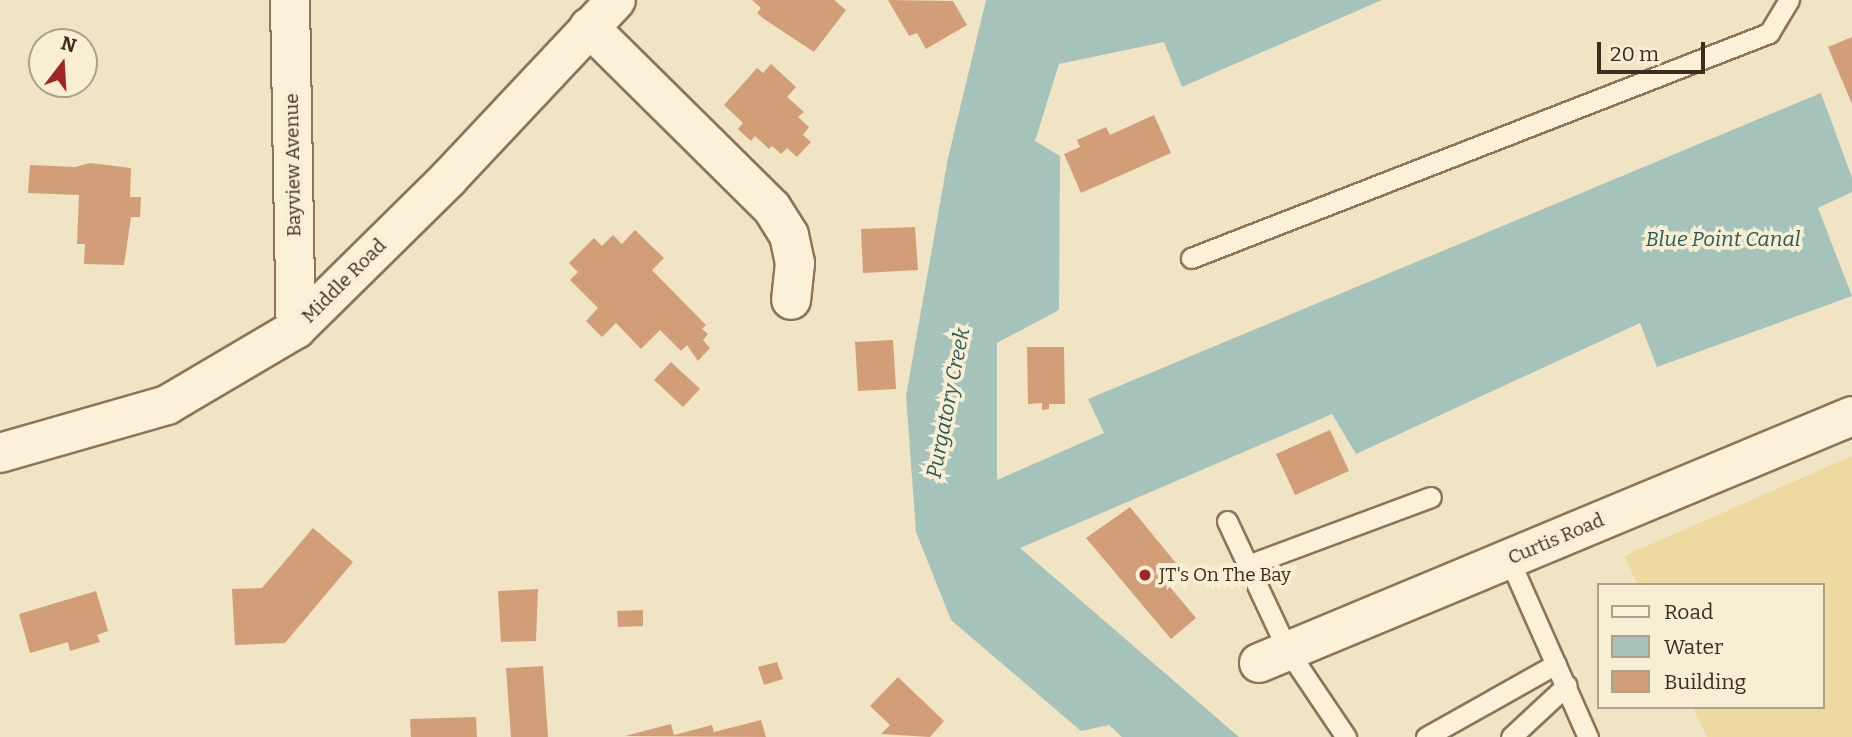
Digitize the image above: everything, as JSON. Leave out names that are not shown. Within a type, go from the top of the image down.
[{"type":"street","name":"Bayview Avenue","points":[[290,0],[296,329]]},
{"type":"street","name":"Middle Road","points":[[0,453],[167,405],[296,329],[448,179],[616,0]]},
{"type":"street","points":[[589,27],[772,208],[789,235],[795,263],[791,300]]},
{"type":"street","name":"Curtis Road","points":[[1274,657],[1852,416]]},
{"type":"lane","points":[[1191,258],[1769,33],[1789,0]]},
{"type":"lane","points":[[1248,565],[1431,497]]},
{"type":"lane","points":[[1227,521],[1248,565],[1274,657],[1346,737]]},
{"type":"lane","points":[[1508,559],[1567,685],[1588,737]]},
{"type":"lane","points":[[1426,737],[1556,664]]},
{"type":"lane","points":[[1511,737],[1567,685]]},
{"type":"sand","points":[[1852,456],[1852,737],[1707,737],[1694,709],[1824,709],[1824,583],[1637,583],[1624,556]]},
{"type":"water","name":"Blue Point Canal","points":[[986,0],[1382,0],[1182,87],[1164,42],[1059,64],[1035,141],[1060,156],[1059,310],[997,343],[997,480],[1104,433],[1088,399],[1821,93],[1852,178],[1852,192],[1818,208],[1852,296],[1657,367],[1640,323],[1356,454],[1332,414],[1020,548],[1239,737],[1122,737],[1109,725],[1081,731],[951,620],[916,532],[906,396],[948,158]]},
{"type":"building","points":[[752,0],[834,0],[846,10],[814,52],[764,19],[757,13],[761,8]]},
{"type":"building","points":[[888,0],[953,1],[967,25],[926,49],[917,33],[909,36]]},
{"type":"building","points":[[1852,37],[1852,104],[1828,47]]},
{"type":"building","points":[[771,64],[796,87],[787,97],[804,112],[798,117],[809,127],[803,135],[811,142],[797,157],[787,148],[781,154],[772,146],[769,149],[755,136],[751,141],[738,129],[743,123],[724,105],[757,68],[763,73]]},
{"type":"building","points":[[1154,115],[1171,153],[1081,193],[1064,154],[1080,147],[1077,140],[1106,127],[1110,135]]},
{"type":"building","points":[[90,163],[131,168],[130,197],[141,197],[140,217],[131,217],[124,265],[84,264],[85,244],[77,244],[79,195],[28,193],[30,165],[75,167]]},
{"type":"building","points":[[915,227],[918,270],[863,273],[861,229]]},
{"type":"building","points":[[635,230],[664,258],[652,270],[706,325],[702,329],[708,334],[703,340],[710,348],[698,361],[687,345],[681,351],[660,330],[641,349],[616,323],[602,337],[586,321],[598,308],[570,280],[578,272],[569,263],[594,238],[602,246],[613,235],[622,244]]},
{"type":"building","points":[[893,340],[896,389],[858,391],[855,342]]},
{"type":"building","points":[[1027,347],[1064,347],[1065,404],[1049,404],[1049,409],[1042,410],[1042,403],[1028,404]]},
{"type":"building","points":[[671,362],[700,389],[683,407],[654,380]]},
{"type":"building","points":[[1330,430],[1349,471],[1295,495],[1276,454]]},
{"type":"building","name":"JT's On The Bay","points":[[1130,507],[1180,568],[1165,581],[1196,618],[1171,639],[1086,538]]},
{"type":"building","points":[[313,528],[353,562],[285,643],[235,645],[232,589],[262,588]]},
{"type":"building","points":[[538,589],[536,641],[501,642],[498,591]]},
{"type":"building","points":[[96,591],[108,631],[97,635],[100,642],[70,651],[68,642],[30,653],[19,614]]},
{"type":"building","points":[[643,610],[643,626],[618,627],[617,611]]},
{"type":"building","points":[[777,662],[783,679],[764,685],[758,667]]},
{"type":"building","points":[[543,666],[548,737],[511,737],[506,668]]},
{"type":"building","points":[[898,677],[944,721],[930,737],[881,734],[890,725],[870,706]]},
{"type":"building","points":[[476,717],[477,737],[411,737],[410,719]]},
{"type":"building","points":[[761,720],[766,737],[625,736],[671,724],[674,735],[712,725],[714,732]]},
{"type":"place","name":"JT's On The Bay","points":[[1145,575]]},
{"type":"water label","name":"Purgatory Creek","points":[[948,403]]}]
